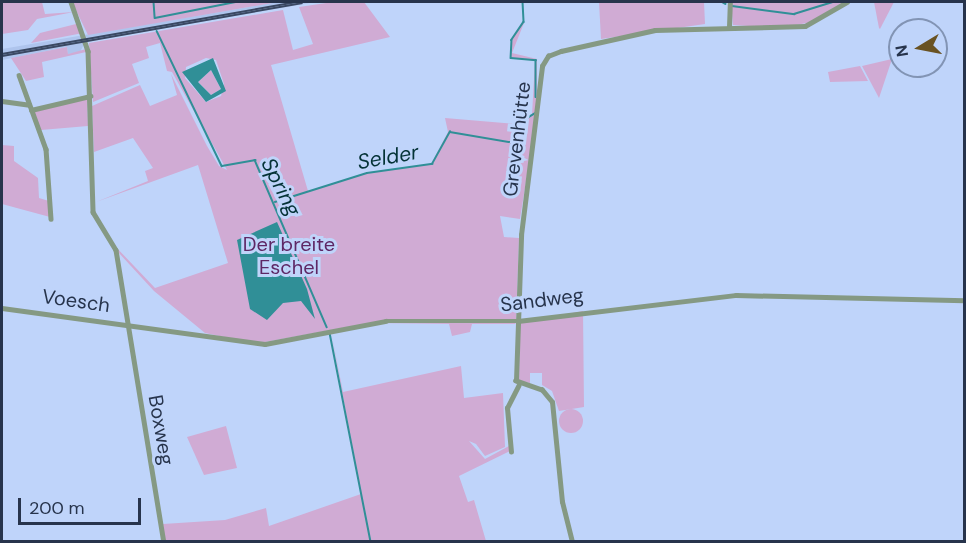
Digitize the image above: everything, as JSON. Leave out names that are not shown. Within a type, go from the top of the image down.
[{"type":"street","name":"Voesch","points":[[2,308],[127,324],[116,250],[93,212],[87,40],[71,2]]},
{"type":"street","points":[[720,27],[727,16],[730,2]]},
{"type":"street","name":"Grevenhütte","points":[[518,321],[522,217],[538,82],[548,56],[632,33],[720,27],[805,26],[847,2]]},
{"type":"street","points":[[727,16],[729,27]]},
{"type":"street","points":[[19,75],[46,148],[51,219]]},
{"type":"street","points":[[2,101],[30,107],[90,96]]},
{"type":"street","name":"Sandweg","points":[[127,324],[265,344],[386,321],[518,321],[736,295],[964,300]]},
{"type":"street","points":[[511,452],[507,408],[518,386],[518,321]]},
{"type":"street","name":"Boxweg","points":[[127,324],[164,542]]},
{"type":"street","points":[[518,386],[542,390],[552,402],[562,502],[572,542]]},
{"type":"shaded area","points":[[278,2],[316,2],[85,42],[80,52],[68,54],[67,47],[2,60],[2,49]]},
{"type":"shaded area","points":[[213,58],[226,91],[206,102],[182,72]],"holes":[[[211,70],[221,89],[211,95],[198,82]]]},
{"type":"shaded area","points":[[277,222],[307,289],[315,319],[301,301],[283,303],[267,320],[250,309],[237,240]]},
{"type":"green space","points":[[2,2],[42,2],[45,14],[74,12],[37,19],[28,30],[2,34]]},
{"type":"green space","points":[[72,2],[278,2],[88,35]]},
{"type":"green space","name":"Der breite Eschel","points":[[333,2],[364,2],[390,37],[271,65],[308,191],[367,173],[431,164],[448,132],[445,118],[515,124],[532,115],[535,61],[510,57],[513,37],[523,21],[523,2],[524,23],[512,53],[537,59],[537,112],[520,219],[500,216],[504,237],[519,238],[516,320],[391,319],[265,342],[244,341],[205,333],[154,291],[118,252],[114,245],[155,288],[228,263],[198,165],[96,202],[148,181],[145,171],[153,168],[133,138],[94,152],[92,106],[140,85],[150,106],[177,95],[171,74],[207,146],[219,166],[227,170],[172,72],[167,71],[160,43],[146,47],[149,58],[132,64],[139,83],[93,102],[89,43],[283,10],[293,50],[313,44],[299,7]],"holes":[[[206,58],[216,60],[224,84],[221,96],[206,102],[185,78],[186,67]]]},
{"type":"green space","points":[[599,2],[704,2],[705,24],[601,39]]},
{"type":"green space","points":[[731,2],[845,2],[807,23],[779,28],[733,25]]},
{"type":"green space","points":[[874,2],[894,2],[880,29],[879,28]]},
{"type":"green space","points":[[80,23],[83,33],[31,43],[40,33]]},
{"type":"green space","points":[[67,47],[68,54],[86,49],[86,52],[42,62],[44,77],[26,81],[11,58]]},
{"type":"green space","points":[[888,60],[888,71],[879,98],[862,66]]},
{"type":"green space","points":[[860,66],[868,81],[830,82],[828,72]]},
{"type":"green space","points":[[211,70],[221,89],[211,95],[198,82]]},
{"type":"green space","points":[[87,98],[88,126],[41,130],[33,111]]},
{"type":"green space","points":[[2,145],[14,146],[14,161],[38,178],[39,198],[49,201],[50,217],[2,204]]},
{"type":"green space","points":[[583,311],[584,407],[559,411],[552,391],[542,385],[542,373],[530,373],[530,383],[519,381],[520,323]]},
{"type":"green space","points":[[373,323],[516,324],[472,324],[470,332],[452,336],[449,324]]},
{"type":"green space","points":[[331,332],[343,392],[461,366],[464,398],[503,393],[505,447],[485,456],[476,444],[469,441],[485,459],[509,446],[510,451],[459,476],[468,502],[474,500],[486,541],[165,541],[163,524],[225,520],[266,508],[269,526],[361,494]]},
{"type":"green space","points":[[571,409],[580,412],[583,421],[580,430],[571,433],[562,430],[559,421],[562,412]]},
{"type":"green space","points":[[226,426],[237,468],[204,475],[187,437]]},
{"type":"waterway","points":[[154,2],[155,18],[236,2]]},
{"type":"waterway","name":"Selder","points":[[523,2],[524,22],[512,40],[511,58],[536,60],[536,97]]},
{"type":"waterway","name":"Selder","points":[[722,2],[726,4]]},
{"type":"waterway","name":"Selder","points":[[732,6],[794,14],[833,2]]},
{"type":"waterway","name":"Spring","points":[[157,31],[222,166],[255,160],[327,327]]},
{"type":"waterway","name":"Selder","points":[[516,125],[535,113]]},
{"type":"waterway","name":"Selder","points":[[275,202],[367,173],[432,164],[450,132],[515,143],[516,130]]},
{"type":"waterway","name":"Spring","points":[[330,333],[371,542]]},
{"type":"railway","points":[[2,55],[302,2]]}]
